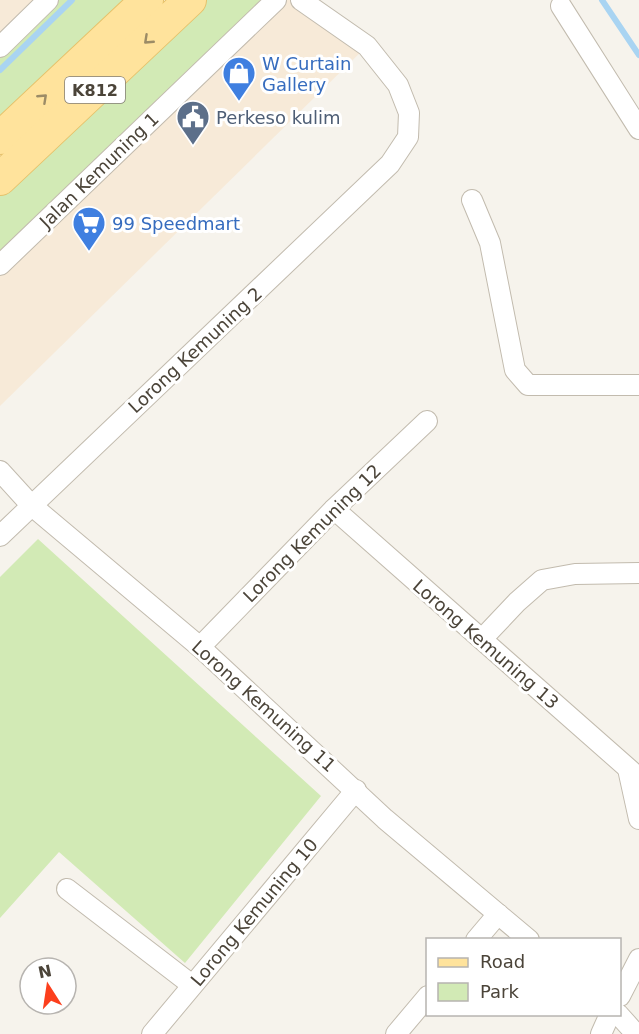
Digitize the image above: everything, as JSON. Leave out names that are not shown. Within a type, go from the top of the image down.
[{"type":"main road","name":"K812","points":[[0,138],[147,0]]},
{"type":"main road","name":"K812","points":[[0,179],[190,0]]},
{"type":"street","points":[[0,47],[48,0]]},
{"type":"street","name":"Jalan Kemuning 1","points":[[0,265],[276,0]]},
{"type":"street","name":"Lorong Kemuning 2","points":[[0,536],[390,164],[408,137],[409,113],[398,85],[367,46],[301,0]]},
{"type":"street","points":[[561,6],[639,129]]},
{"type":"street","points":[[472,200],[490,243],[515,370],[528,385],[639,386]]},
{"type":"street","name":"Lorong Kemuning 12","points":[[200,646],[334,509],[427,421]]},
{"type":"street","name":"Lorong Kemuning 11","points":[[0,471],[31,505],[200,646],[385,819],[528,938]]},
{"type":"street","name":"Lorong Kemuning 13","points":[[334,509],[634,773]]},
{"type":"street","points":[[482,639],[517,602],[542,580],[575,574],[639,573]]},
{"type":"street","points":[[634,773],[639,819]]},
{"type":"street","name":"Lorong Kemuning 10","points":[[152,1034],[356,790]]},
{"type":"street","points":[[67,889],[192,985]]},
{"type":"street","points":[[477,938],[498,914]]},
{"type":"street","points":[[621,994],[639,959]]},
{"type":"street","points":[[396,1034],[426,998]]},
{"type":"street","points":[[601,1034],[609,1016]]},
{"type":"street","points":[[620,1016],[636,1034]]},
{"type":"shaded area","points":[[0,0],[48,0],[0,47]]},
{"type":"shaded area","points":[[276,0],[301,0],[367,46],[0,406],[0,265]]},
{"type":"green space","points":[[44,0],[147,0],[0,138],[0,41]]},
{"type":"green space","points":[[190,0],[276,0],[0,265],[0,179]]},
{"type":"green space","points":[[38,539],[321,796],[185,963],[59,852],[0,918],[0,577]]},
{"type":"waterway","points":[[0,70],[72,0]]},
{"type":"waterway","points":[[602,0],[639,55]]},
{"type":"place","name":"W Curtain Gallery","points":[[239,102]]},
{"type":"place","name":"Perkeso kulim","points":[[193,146]]},
{"type":"place","name":"99 Speedmart","points":[[89,252]]}]
